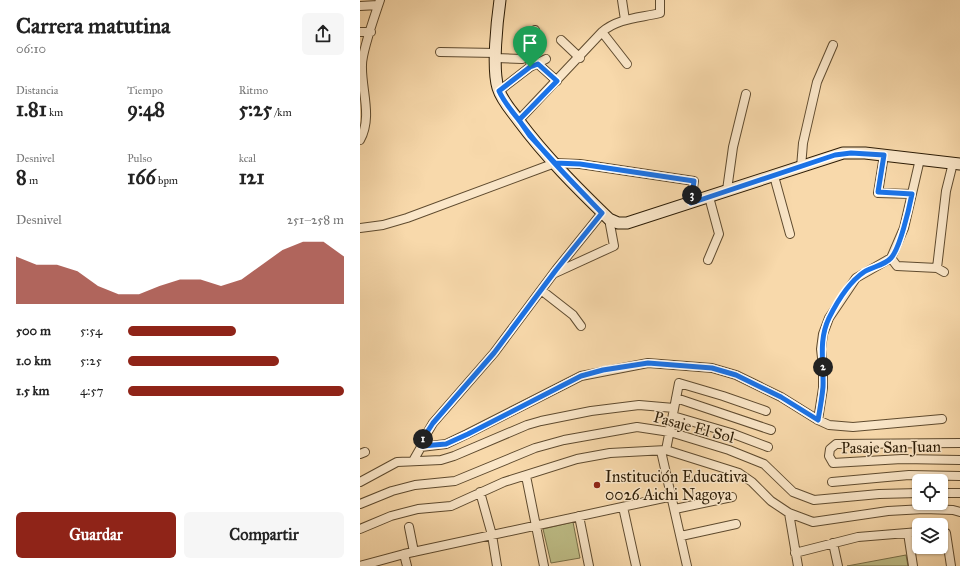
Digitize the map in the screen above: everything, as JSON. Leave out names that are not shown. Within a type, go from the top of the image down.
[{"type":"street","points":[[500,0],[496,55],[497,86],[502,99],[530,136],[606,216],[618,223],[627,223],[843,154],[865,153],[956,164],[946,191],[940,270],[897,266],[891,258]]},
{"type":"street","points":[[622,0],[625,20]]},
{"type":"street","points":[[519,120],[580,58],[602,32],[608,27],[625,20],[660,13],[660,0]]},
{"type":"street","points":[[360,6],[379,2],[371,32],[363,46],[361,76],[363,104],[367,117],[364,133],[360,140]]},
{"type":"street","points":[[534,66],[535,30]]},
{"type":"street","points":[[360,32],[371,32]]},
{"type":"street","points":[[602,32],[627,64]]},
{"type":"street","points":[[561,40],[580,58]]},
{"type":"street","points":[[801,167],[803,143],[817,82],[834,45]]},
{"type":"street","points":[[440,52],[496,55],[522,59]]},
{"type":"street","points":[[499,91],[546,59]]},
{"type":"street","points":[[534,66],[557,81]]},
{"type":"street","points":[[728,190],[733,147],[746,94]]},
{"type":"street","points":[[884,155],[877,192],[912,194]]},
{"type":"street","points":[[818,420],[823,388],[821,349],[823,334],[829,318],[856,278],[891,258],[904,228],[920,159]]},
{"type":"street","points":[[360,228],[407,218],[555,163],[580,164],[694,181],[691,203]]},
{"type":"street","points":[[774,176],[790,234]]},
{"type":"street","points":[[708,260],[719,234],[709,197]]},
{"type":"street","points":[[413,461],[422,446],[422,440],[433,423],[494,353],[553,274],[606,216]]},
{"type":"street","points":[[553,274],[614,246],[606,216]]},
{"type":"street","points":[[541,290],[573,315],[581,326]]},
{"type":"street","points":[[422,446],[446,444],[581,376],[603,370],[648,363],[712,368],[736,375],[781,397],[818,420],[829,424],[853,427],[942,419]]},
{"type":"street","points":[[687,566],[663,450],[670,432],[677,385],[682,383],[766,411]]},
{"type":"street","points":[[676,398],[771,430]]},
{"type":"street","points":[[360,482],[397,462],[441,460],[527,425],[541,421],[591,411],[639,405],[673,412],[768,447]]},
{"type":"street","name":"Pasaje El Sol","points":[[360,504],[392,491],[415,485],[455,481],[535,448],[564,440],[625,428],[649,428],[670,432],[729,450],[764,464],[794,492],[814,500],[879,494],[912,493]]},
{"type":"street","name":"Pasaje San Juan","points":[[960,443],[836,444],[832,446],[829,453],[830,459],[833,463],[902,459],[960,460]]},
{"type":"street","points":[[360,529],[391,516],[418,510],[451,506],[480,492],[577,459],[600,455],[663,450],[739,473],[752,482],[771,501],[789,513],[813,522],[888,512],[924,509],[953,510],[960,512]]},
{"type":"street","points":[[832,482],[909,475],[960,476]]},
{"type":"street","points":[[526,476],[544,566]]},
{"type":"street","points":[[480,492],[492,535],[497,566]]},
{"type":"street","points":[[948,493],[960,493]]},
{"type":"street","points":[[360,566],[404,554],[672,496]]},
{"type":"street","points":[[675,509],[732,497]]},
{"type":"street","points":[[623,507],[636,566]]},
{"type":"street","points":[[789,513],[798,566]]},
{"type":"street","points":[[579,516],[589,566]]},
{"type":"street","points":[[681,536],[736,524]]},
{"type":"street","points":[[409,526],[414,552]]},
{"type":"street","points":[[908,533],[913,566]]},
{"type":"street","points":[[795,553],[866,536],[912,533]]},
{"type":"street","points":[[833,543],[838,566]]},
{"type":"street","points":[[948,546],[951,566]]},
{"type":"street","points":[[404,554],[407,566]]},
{"type":"green space","points":[[573,522],[580,558],[551,563],[543,529]]},
{"type":"green space","points":[[906,555],[908,566],[847,566]]},
{"type":"place","name":"Institución Educativa 0026 Aichi Nagoya","points":[[597,485]]},
{"type":"route","points":[[530,67],[499,91],[502,99],[530,136],[555,163],[602,213],[556,270],[494,353],[433,423],[422,440],[422,446],[446,444],[581,376],[603,370],[648,363],[712,368],[736,375],[781,397],[818,420],[823,388],[821,349],[823,334],[829,318],[843,294],[856,278],[865,271],[891,258],[904,228],[912,194],[877,192],[884,155],[865,153],[835,155],[691,203],[694,181],[580,164],[555,163],[530,136],[519,120],[557,81],[538,64],[530,67]]}]
